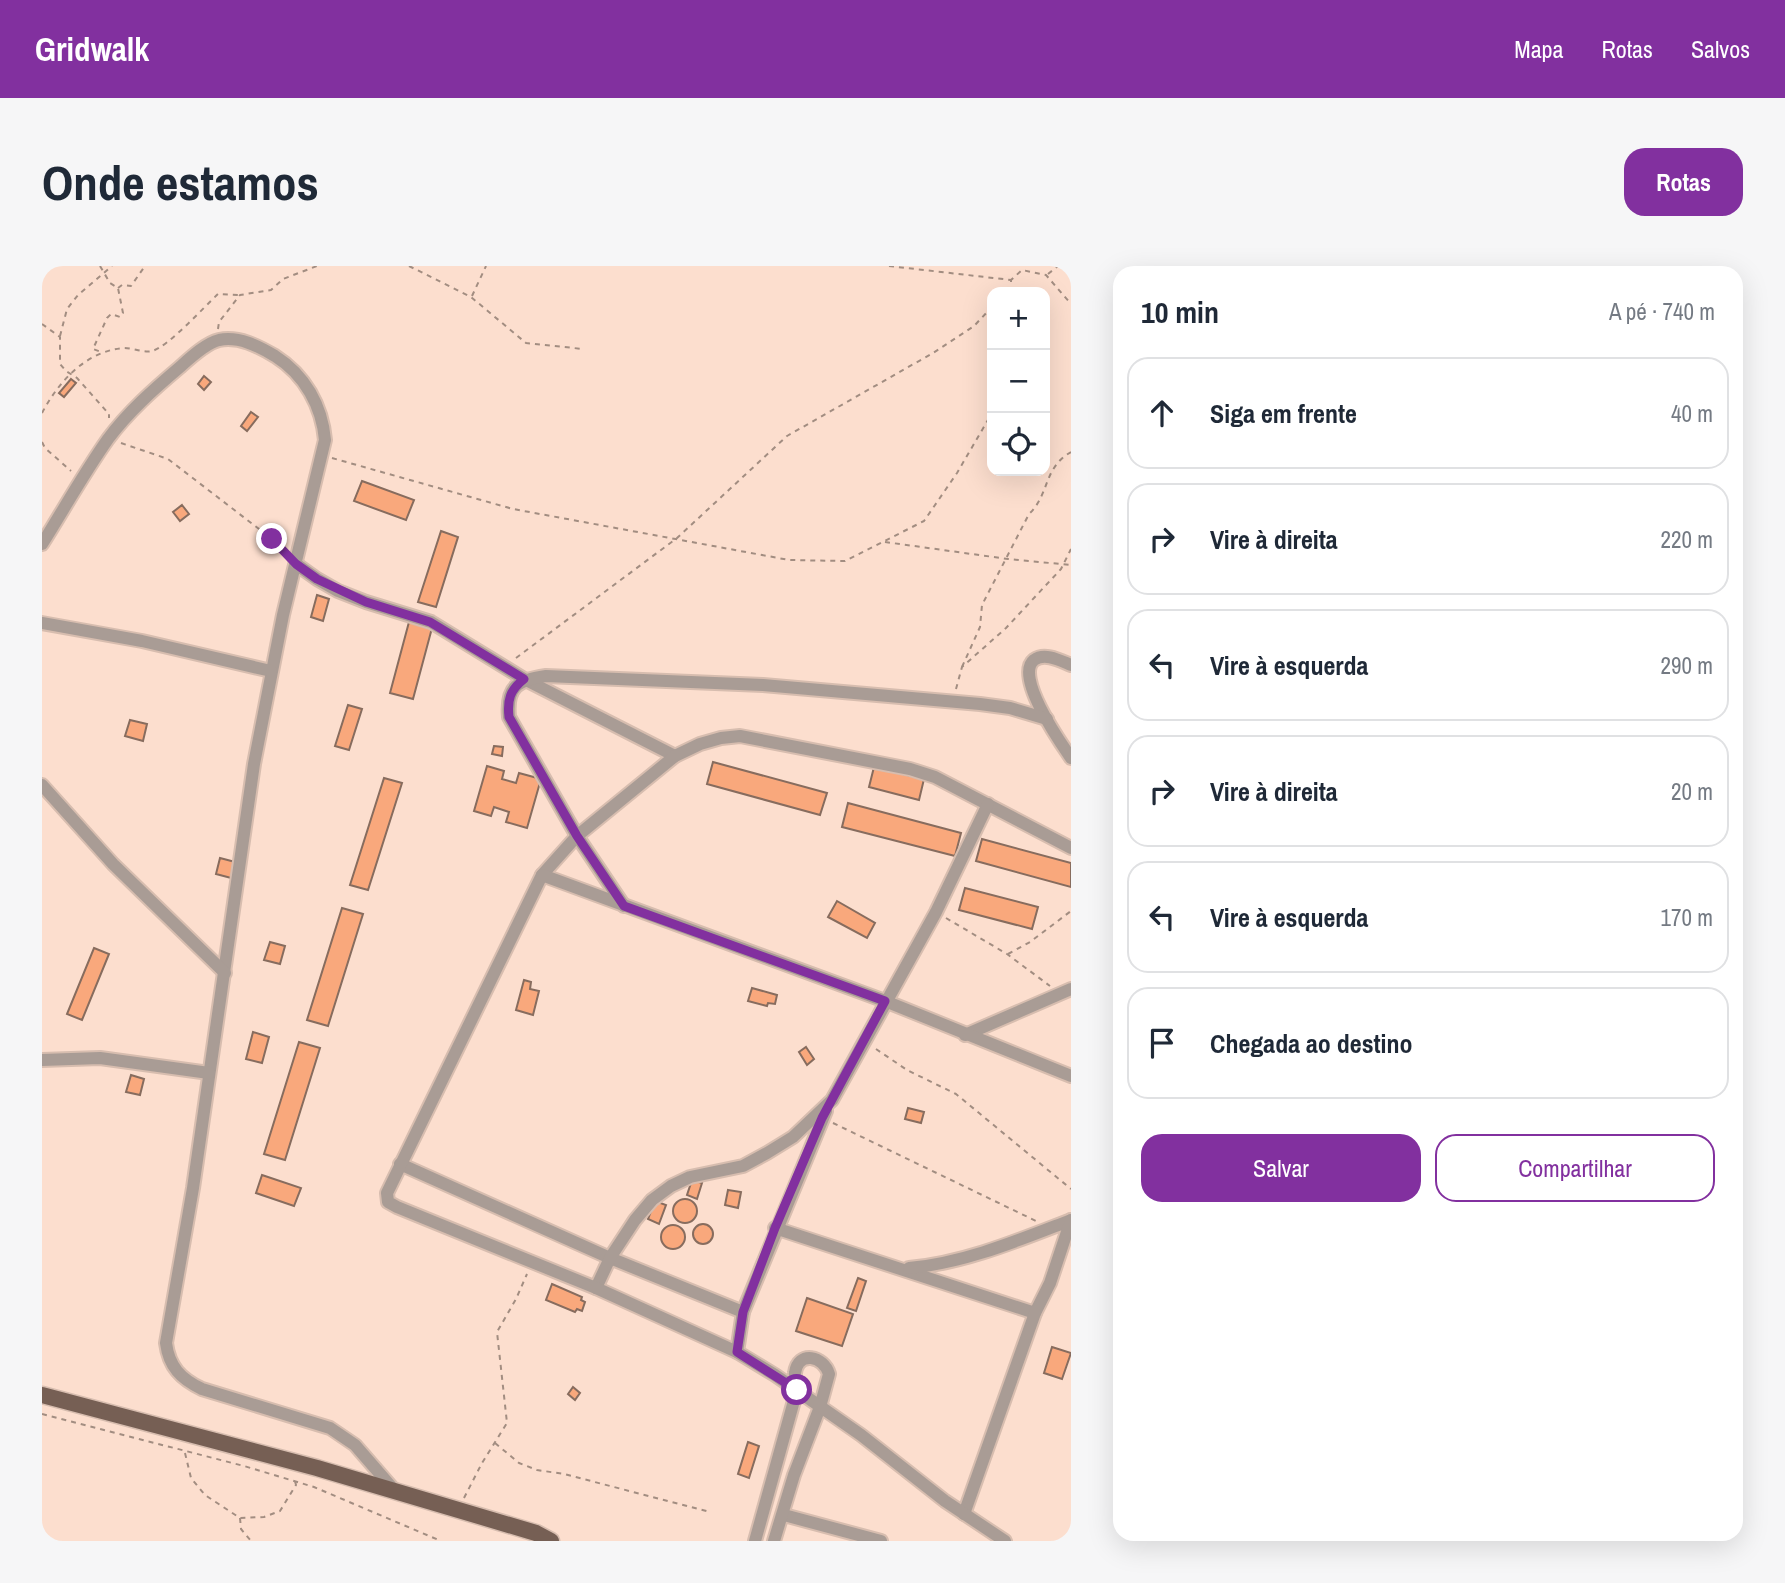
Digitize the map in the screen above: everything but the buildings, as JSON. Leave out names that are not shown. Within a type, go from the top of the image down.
[{"type":"main road","points":[[42,1395],[394,1490],[536,1533],[551,1541]]},
{"type":"street","points":[[42,544],[109,438],[161,384],[216,341],[231,339],[249,343],[285,363],[317,404],[325,440],[271,671],[246,813],[193,1188],[166,1343],[168,1357],[180,1375],[202,1389],[311,1421],[345,1437],[367,1457],[394,1490]]},
{"type":"street","points":[[296,564],[338,591],[430,622],[524,679],[675,756]]},
{"type":"street","points":[[42,623],[142,641],[271,671]]},
{"type":"street","points":[[1071,665],[1061,660],[1041,657],[1029,666],[1033,694],[1071,758]]},
{"type":"street","points":[[624,906],[577,836],[509,717],[510,695],[515,686],[524,679],[546,676],[763,685],[1010,708],[1047,719]]},
{"type":"street","points":[[1005,1541],[964,1514],[861,1435],[737,1352],[596,1288],[392,1204],[386,1198],[400,1164],[542,875],[577,836],[675,756],[700,744],[740,736],[910,769],[935,777],[1071,848]]},
{"type":"street","points":[[42,785],[113,864],[225,973]]},
{"type":"street","points":[[737,1352],[743,1312],[822,1118],[936,912],[988,804]]},
{"type":"street","points":[[542,875],[885,1001],[1071,1076]]},
{"type":"street","points":[[965,1035],[1066,992]]},
{"type":"street","points":[[42,1060],[100,1058],[209,1073]]},
{"type":"street","points":[[596,1288],[610,1258],[652,1200],[671,1186],[690,1177],[743,1166],[767,1153],[793,1137],[832,1100]]},
{"type":"street","points":[[400,1164],[610,1258],[743,1312]]},
{"type":"street","points":[[901,1269],[944,1263],[1002,1246],[1071,1220]]},
{"type":"street","points":[[964,1514],[1071,1220]]},
{"type":"street","points":[[775,1228],[1035,1313]]},
{"type":"street","points":[[755,1541],[797,1390],[795,1373],[798,1365],[806,1358],[814,1357],[823,1361],[830,1374],[774,1541]]},
{"type":"street","points":[[783,1514],[881,1541]]},
{"type":"path","points":[[100,266],[103,274],[118,288],[123,313],[120,317],[111,314],[107,318],[93,349],[102,352]]},
{"type":"path","points":[[112,266],[67,309],[60,337],[60,364],[77,377],[109,414],[109,438],[168,459],[272,539],[296,564]]},
{"type":"path","points":[[118,288],[122,285],[131,286],[145,266]]},
{"type":"path","points":[[42,413],[50,398],[85,361],[102,352],[126,348],[151,351],[167,341],[218,294],[240,295],[271,290],[283,279],[315,266]]},
{"type":"path","points":[[409,266],[471,297],[526,343],[583,349]]},
{"type":"path","points":[[471,297],[486,266]]},
{"type":"path","points":[[889,266],[1011,279]]},
{"type":"path","points":[[1046,275],[1058,266]]},
{"type":"path","points":[[1011,287],[1011,279],[1022,268],[1046,275],[1071,304]]},
{"type":"path","points":[[216,341],[219,322],[240,295]]},
{"type":"path","points":[[503,667],[677,538],[787,436],[933,353],[974,326],[987,312]]},
{"type":"path","points":[[42,324],[60,337]]},
{"type":"path","points":[[322,455],[513,509],[789,560],[845,561],[924,522],[987,422]]},
{"type":"path","points":[[42,443],[79,476],[80,485]]},
{"type":"path","points":[[952,702],[962,667],[980,627],[982,606],[1029,514],[1040,503],[1046,479],[1058,459],[1071,452]]},
{"type":"path","points":[[883,541],[1006,559],[1071,565]]},
{"type":"path","points":[[962,667],[1006,628],[1063,563],[1071,549]]},
{"type":"path","points":[[1007,954],[1030,942],[1071,911]]},
{"type":"path","points":[[936,912],[1066,992]]},
{"type":"path","points":[[863,1041],[907,1070],[956,1094],[1071,1189]]},
{"type":"path","points":[[822,1118],[1049,1228]]},
{"type":"path","points":[[458,1511],[482,1463],[507,1423],[497,1332],[532,1262]]},
{"type":"path","points":[[42,1414],[244,1466],[314,1487],[441,1541]]},
{"type":"path","points":[[495,1443],[519,1463],[537,1470],[564,1474],[710,1512]]},
{"type":"path","points":[[185,1452],[191,1478],[205,1495],[240,1518],[264,1517],[280,1511],[296,1485]]},
{"type":"path","points":[[240,1518],[240,1530],[251,1541]]},
{"type":"route","points":[[272,539],[296,564],[338,591],[430,622],[524,679],[515,686],[510,695],[509,717],[577,836],[624,906],[885,1001],[822,1118],[743,1312],[737,1352],[797,1390]]}]
